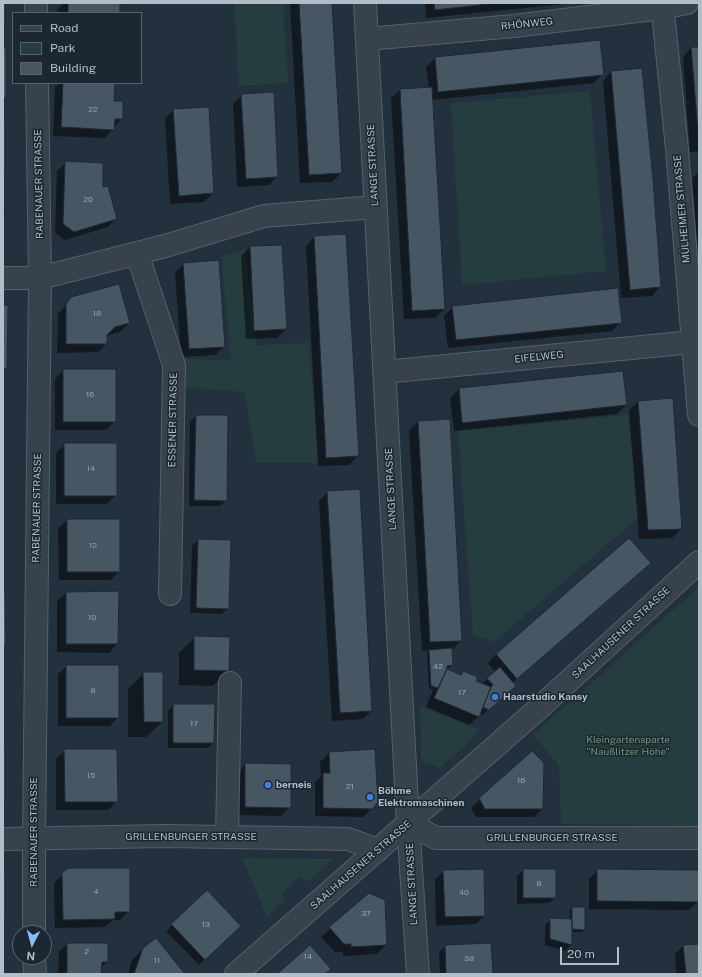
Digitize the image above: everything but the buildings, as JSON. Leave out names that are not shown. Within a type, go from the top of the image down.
[{"type":"street","name":"LANGE STRASSE","points":[[365,3],[408,823],[418,974]]},
{"type":"street","name":"RHÖNWEG","points":[[367,39],[514,26],[687,3]]},
{"type":"street","name":"MÜLHEIMER STRASSE","points":[[662,6],[676,142],[699,415]]},
{"type":"street","name":"RABENAUER STRASSE","points":[[34,925],[40,278],[37,84]]},
{"type":"street","points":[[3,278],[40,278],[137,253],[264,216],[376,207]]},
{"type":"street","name":"ESSENER STRASSE","points":[[137,253],[174,365],[170,594]]},
{"type":"street","name":"EIFELWEG","points":[[384,372],[693,342]]},
{"type":"street","name":"SAALHAUSENER STRASSE","points":[[236,974],[538,709],[699,562]]},
{"type":"street","points":[[227,837],[230,683]]},
{"type":"street","name":"GRILLENBURGER STRASSE","points":[[408,823],[436,838],[699,838]]},
{"type":"street","name":"GRILLENBURGER STRASSE","points":[[3,839],[34,840],[165,836],[348,839],[378,850]]},
{"type":"green space","points":[[234,3],[283,3],[288,83],[239,86]]},
{"type":"green space","points":[[590,91],[606,271],[462,285],[451,103]]},
{"type":"green space","points":[[245,249],[256,345],[309,343],[319,463],[256,463],[245,392],[178,387],[179,359],[231,360],[221,256]]},
{"type":"green space","points":[[628,415],[639,517],[494,642],[473,634],[458,431]]},
{"type":"green space","name":"Kleingartensparte \"Naußlitzer Höhe\"","points":[[699,587],[699,826],[561,824],[559,765],[533,735]]},
{"type":"green space","points":[[420,706],[481,730],[440,768],[421,760]]},
{"type":"green space","points":[[242,858],[333,859],[308,882],[300,876],[282,893],[285,900],[267,917]]},
{"type":"place","name":"Haarstudio Kansy","points":[[495,697]]},
{"type":"place","name":"berneis","points":[[268,785]]},
{"type":"place","name":"Böhme Elektromaschinen","points":[[370,797]]}]
